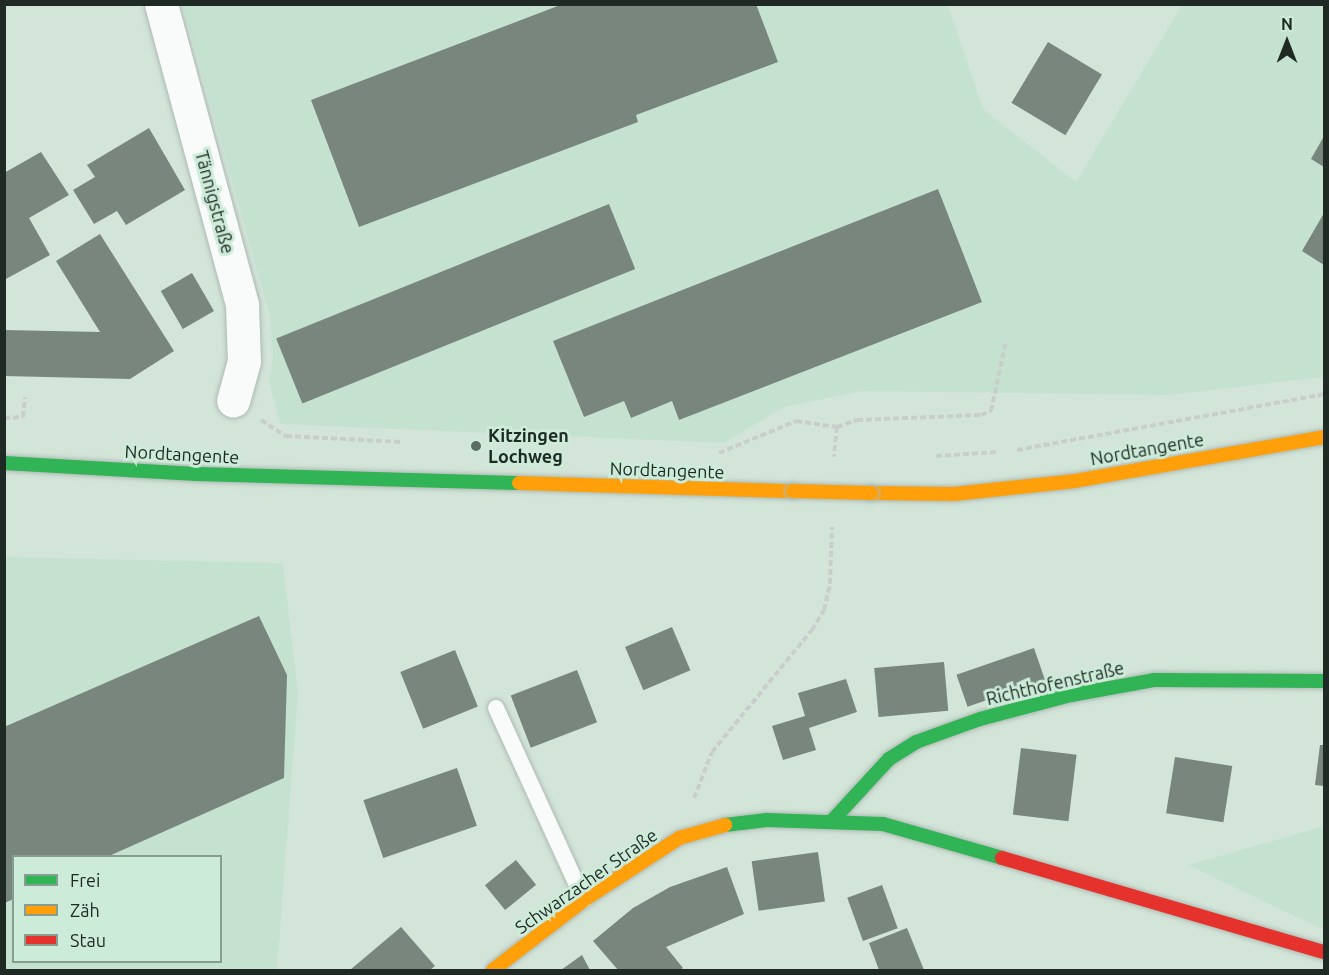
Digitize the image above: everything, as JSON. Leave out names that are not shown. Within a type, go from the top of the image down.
[{"type":"street","name":"Tännigstraße","points":[[160,4],[242,305],[244,361],[233,401]]},
{"type":"street","name":"Nordtangente","points":[[4,463],[197,474],[954,494],[1075,481],[1324,437]]},
{"type":"street","name":"Richthofenstraße","points":[[831,822],[889,759],[916,742],[980,719],[1071,695],[1154,681],[1324,681]]},
{"type":"street","name":"Schwarzacher Straße","points":[[493,970],[584,900],[679,838],[717,826],[767,820],[883,824],[1324,952]]},
{"type":"lane","points":[[496,708],[584,900]]},
{"type":"path","points":[[716,454],[796,421],[837,427],[857,420],[981,416],[992,411],[1006,341]]},
{"type":"path","points":[[1014,450],[1324,394]]},
{"type":"path","points":[[4,418],[23,417],[25,397]]},
{"type":"path","points":[[834,447],[837,427]]},
{"type":"path","points":[[933,457],[1002,451]]},
{"type":"path","points":[[679,838],[712,752],[812,630],[824,610],[830,584]]},
{"type":"shaded area","points":[[183,5],[948,5],[983,109],[1076,182],[1182,5],[1324,5],[1324,377],[1170,395],[863,391],[784,407],[724,443],[280,424],[269,381],[273,357],[270,317]]},
{"type":"shaded area","points":[[5,557],[283,563],[298,693],[277,970],[5,970]]},
{"type":"shaded area","points":[[1324,826],[1324,930],[1188,865]]},
{"type":"building","points":[[563,4],[756,4],[778,62],[636,115],[638,122],[359,227],[311,100]]},
{"type":"building","points":[[1048,42],[1102,74],[1065,135],[1011,103]]},
{"type":"building","points":[[149,128],[185,190],[126,225],[117,211],[94,224],[73,190],[95,177],[87,165]]},
{"type":"building","points":[[1324,136],[1324,167],[1311,159]]},
{"type":"building","points":[[41,152],[69,195],[29,218],[50,255],[4,280],[4,173]]},
{"type":"building","points":[[938,189],[982,302],[679,420],[672,401],[631,418],[624,401],[584,417],[553,341]]},
{"type":"building","points":[[609,204],[635,269],[302,403],[276,338]]},
{"type":"building","points":[[1324,213],[1324,265],[1302,251]]},
{"type":"building","points":[[100,234],[174,351],[130,379],[4,376],[4,330],[100,332],[56,261]]},
{"type":"building","points":[[192,273],[214,311],[183,329],[161,291]]},
{"type":"building","points":[[259,616],[287,675],[284,778],[111,855],[12,855],[12,900],[4,903],[4,727]]},
{"type":"building","points":[[672,627],[690,670],[643,690],[625,647]]},
{"type":"building","points":[[1034,648],[1045,680],[968,707],[956,675]]},
{"type":"building","points":[[455,650],[478,707],[423,729],[400,672]]},
{"type":"building","points":[[944,662],[948,711],[879,717],[874,668]]},
{"type":"building","points":[[577,670],[597,722],[531,748],[511,695]]},
{"type":"building","points":[[846,679],[857,712],[809,728],[816,750],[783,760],[772,726],[805,716],[798,693]]},
{"type":"building","points":[[1320,745],[1324,745],[1324,786],[1315,785]]},
{"type":"building","points":[[1021,748],[1077,755],[1068,821],[1013,815]]},
{"type":"building","points":[[1175,757],[1232,766],[1223,822],[1166,813]]},
{"type":"building","points":[[457,768],[477,826],[383,858],[363,800]]},
{"type":"building","points":[[818,852],[825,902],[759,911],[752,861]]},
{"type":"building","points":[[516,860],[536,885],[505,910],[485,885]]},
{"type":"building","points":[[727,867],[744,914],[666,947],[683,968],[680,970],[618,970],[593,941],[633,908],[670,887]]},
{"type":"building","points":[[882,885],[898,928],[863,941],[847,898]]},
{"type":"building","points":[[401,927],[435,966],[430,970],[350,970]]},
{"type":"building","points":[[907,928],[924,970],[879,970],[869,943]]},
{"type":"building","points":[[582,955],[590,970],[561,970]]},
{"type":"traffic: fast","points":[[4,463],[197,474],[519,483]]},
{"type":"traffic: fast","points":[[831,822],[889,759],[916,742],[980,719],[1071,695],[1154,680],[1324,681]]},
{"type":"traffic: fast","points":[[725,825],[767,820],[883,824],[1002,858]]},
{"type":"traffic: slow","points":[[871,493],[954,494],[1075,481],[1324,437]]},
{"type":"traffic: slow","points":[[519,483],[793,491]]},
{"type":"traffic: slow","points":[[793,491],[871,493]]},
{"type":"traffic: slow","points":[[493,970],[584,900],[679,838],[725,825]]},
{"type":"traffic: jam","points":[[1002,858],[1324,952]]},
{"type":"place","name":"Kitzingen Lochweg","points":[[476,446]]}]
